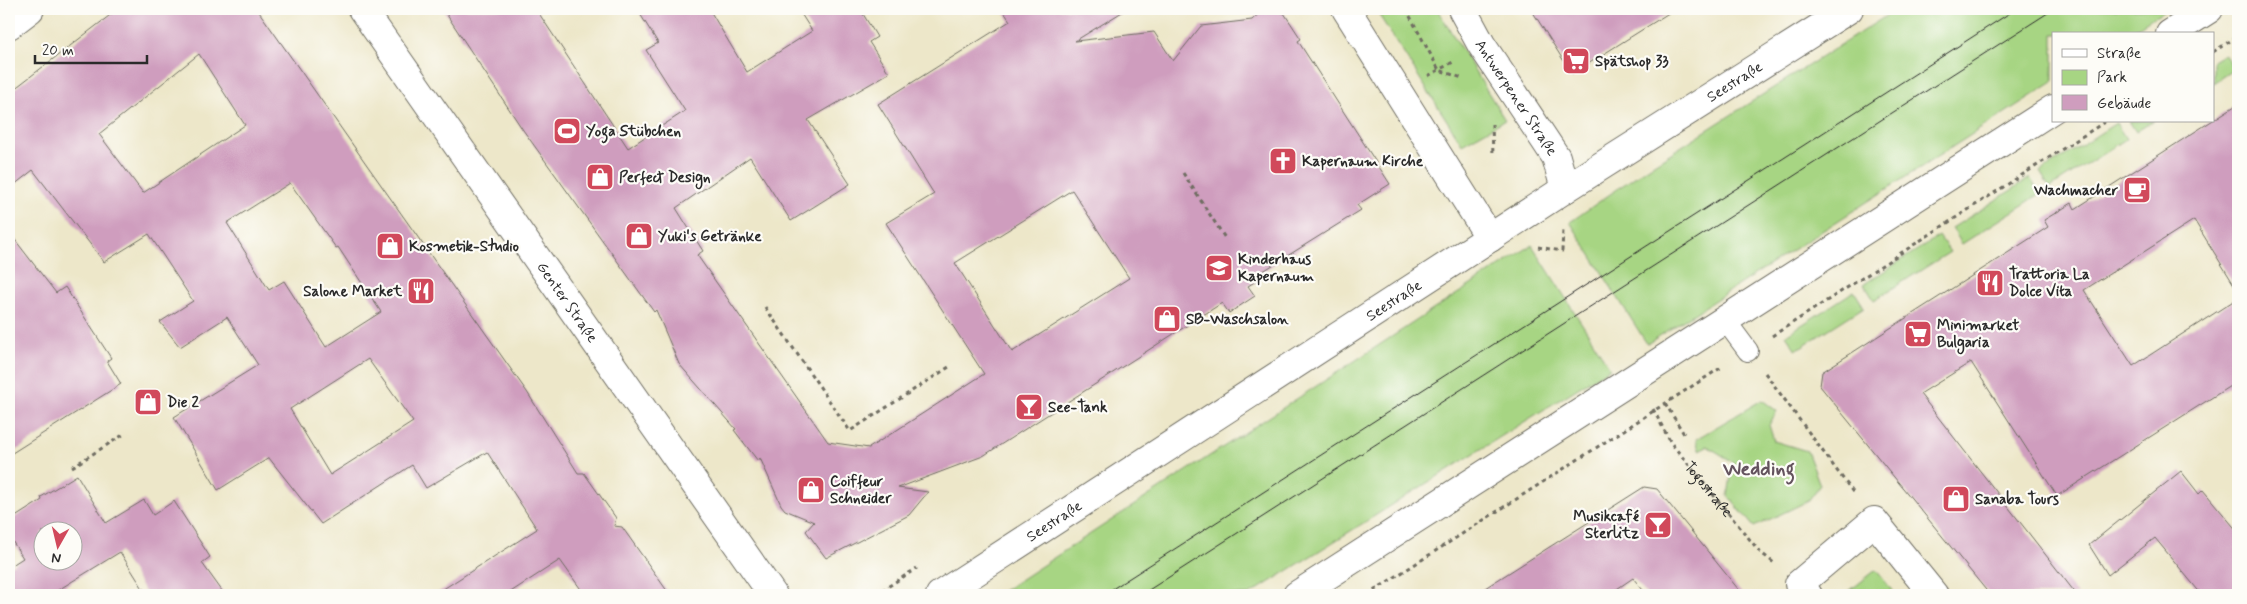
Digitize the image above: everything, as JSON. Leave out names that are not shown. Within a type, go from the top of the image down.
[{"type":"main road","points":[[9,25],[30,9]]},
{"type":"main road","name":"Genter Straße","points":[[362,9],[773,595]]},
{"type":"main road","points":[[1346,9],[1490,238]]},
{"type":"main road","name":"Antwerpener Straße","points":[[1462,9],[1482,44],[1556,157],[1565,189]]},
{"type":"main road","name":"Seestraße","points":[[940,595],[1565,189],[1849,9]]},
{"type":"main road","points":[[2173,32],[2209,9]]},
{"type":"main road","points":[[1297,595],[1642,375],[2052,110]]},
{"type":"main road","points":[[1803,589],[1874,522],[1934,595]]},
{"type":"lane","points":[[1725,320],[1748,351]]},
{"type":"path","points":[[1406,9],[1439,70],[1468,80]]},
{"type":"path","points":[[2214,51],[2238,36]]},
{"type":"path","points":[[1399,92],[1482,44]]},
{"type":"path","points":[[1492,117],[1493,156]]},
{"type":"path","points":[[1368,595],[2104,122]]},
{"type":"path","points":[[1183,173],[1225,238]]},
{"type":"path","points":[[765,307],[850,431],[949,367]]},
{"type":"path","points":[[1642,375],[1665,403],[1684,434]]},
{"type":"path","name":"Togostraße","points":[[1642,375],[1654,411],[1671,443],[1760,552],[1803,589]]},
{"type":"path","points":[[1768,377],[1874,522]]},
{"type":"path","points":[[72,467],[126,433]]},
{"type":"green space","points":[[1375,9],[1437,9],[1505,120],[1462,144]]},
{"type":"green space","points":[[1897,9],[2166,9],[2130,32],[2052,32],[2052,83],[1647,344],[1570,222],[1646,169]]},
{"type":"green space","points":[[2224,54],[2234,69],[2214,82],[2214,60]]},
{"type":"green space","points":[[2130,122],[2151,122],[2136,132]]},
{"type":"green space","points":[[2116,123],[2126,139],[2050,188],[2040,172]]},
{"type":"green space","points":[[2030,178],[2040,194],[1962,244],[1952,228]]},
{"type":"green space","points":[[1939,236],[1950,252],[1874,300],[1864,284]]},
{"type":"green space","points":[[1532,245],[1610,368],[1249,595],[997,595]]},
{"type":"green space","points":[[1854,291],[1864,307],[1796,350],[1786,335]]},
{"type":"green space","points":[[1762,400],[1777,411],[1769,425],[1774,441],[1807,451],[1820,485],[1808,501],[1754,527],[1728,496],[1733,462],[1707,446],[1699,450],[1696,439]]},
{"type":"green space","points":[[1876,570],[1896,595],[1844,595]]},
{"type":"building","points":[[118,9],[257,9],[527,392],[578,473],[584,473],[616,518],[614,526],[622,527],[670,595],[585,595],[560,560],[506,595],[434,595],[537,529],[487,452],[426,488],[412,465],[321,524],[269,458],[218,490],[174,417],[258,365],[227,317],[180,347],[160,322],[193,301],[149,234],[104,262],[33,170],[9,189],[9,93]],"holes":[[[199,54],[245,125],[143,193],[99,134]],[[290,183],[336,248],[338,247],[381,312],[326,347],[284,281],[269,290],[227,223]],[[368,359],[413,422],[330,475],[290,409]]]},
{"type":"building","points":[[443,9],[536,9],[628,148],[685,111],[646,50],[658,43],[637,9],[709,9],[747,72],[812,31],[798,9],[860,9],[877,37],[869,42],[889,73],[808,120],[850,184],[791,221],[750,157],[676,208],[703,251],[697,255],[828,442],[869,448],[984,374],[886,223],[934,194],[878,104],[1010,21],[1002,9],[1127,9],[1075,41],[1154,32],[1173,61],[1201,26],[1252,20],[1263,10],[1284,13],[1301,39],[1298,41],[1390,184],[1357,205],[1361,210],[1260,273],[1263,277],[1248,286],[1255,296],[1229,313],[1222,303],[983,456],[898,488],[928,492],[909,515],[826,558],[806,531],[814,522],[785,510],[781,505],[760,458],[758,461],[734,430],[736,429],[679,364],[656,310],[654,312],[523,130]],"holes":[[[1072,190],[1129,278],[1012,352],[955,263]]]},
{"type":"building","points":[[1531,9],[1675,9],[1572,74]]},
{"type":"building","points":[[2238,104],[2238,291],[2194,220],[2084,290],[2133,366],[2238,298],[2238,381],[2057,496],[1971,362],[1920,394],[2077,595],[1990,595],[1820,386],[1822,372],[2048,227],[2044,220],[2072,203],[2075,209],[2210,122],[2214,122],[2214,119]]},
{"type":"building","points":[[9,232],[56,293],[65,287],[111,358],[107,361],[121,384],[9,455]]},
{"type":"building","points":[[2181,471],[2199,494],[2203,490],[2238,532],[2238,595],[2202,595],[2155,538],[2108,575],[2089,545]]},
{"type":"building","points":[[77,475],[106,523],[144,500],[153,515],[174,501],[210,557],[202,563],[225,595],[147,595],[120,552],[50,595],[9,595],[9,567],[23,558],[9,536],[9,521],[42,500],[41,497]]},
{"type":"building","points":[[1644,487],[1657,489],[1743,595],[1647,595],[1633,578],[1608,595],[1474,595]]},
{"type":"tram line","points":[[1103,595],[2016,9]]},
{"type":"tram line","points":[[1141,595],[2054,9]]},
{"type":"place","name":"Spätshop 33","points":[[1576,61]]},
{"type":"place","name":"Yoga Stübchen","points":[[567,131]]},
{"type":"place","name":"Kapernaum Kirche","points":[[1283,161]]},
{"type":"place","name":"Perfect Design","points":[[600,177]]},
{"type":"place","name":"Wachmacher","points":[[2137,190]]},
{"type":"place","name":"Yuki's Getränke","points":[[639,236]]},
{"type":"place","name":"Kosmetik-Studio","points":[[390,246]]},
{"type":"place","name":"Kinderhaus Kapernaum","points":[[1219,268]]},
{"type":"place","name":"Trattoria La Dolce Vita","points":[[1990,283]]},
{"type":"place","name":"Salone Market","points":[[421,291]]},
{"type":"place","name":"SB-Waschsalon","points":[[1167,319]]},
{"type":"place","name":"Minimarket Bulgaria","points":[[1918,334]]},
{"type":"place","name":"Die 2","points":[[148,402]]},
{"type":"place","name":"See-Tank","points":[[1029,407]]},
{"type":"place","name":"Coiffeur Schneider","points":[[811,490]]},
{"type":"place","name":"Sanaba Tours","points":[[1956,499]]},
{"type":"place","name":"Musikcafé Sterlitz","points":[[1658,525]]},
{"type":"district","name":"Wedding","points":[[1759,468]]}]
